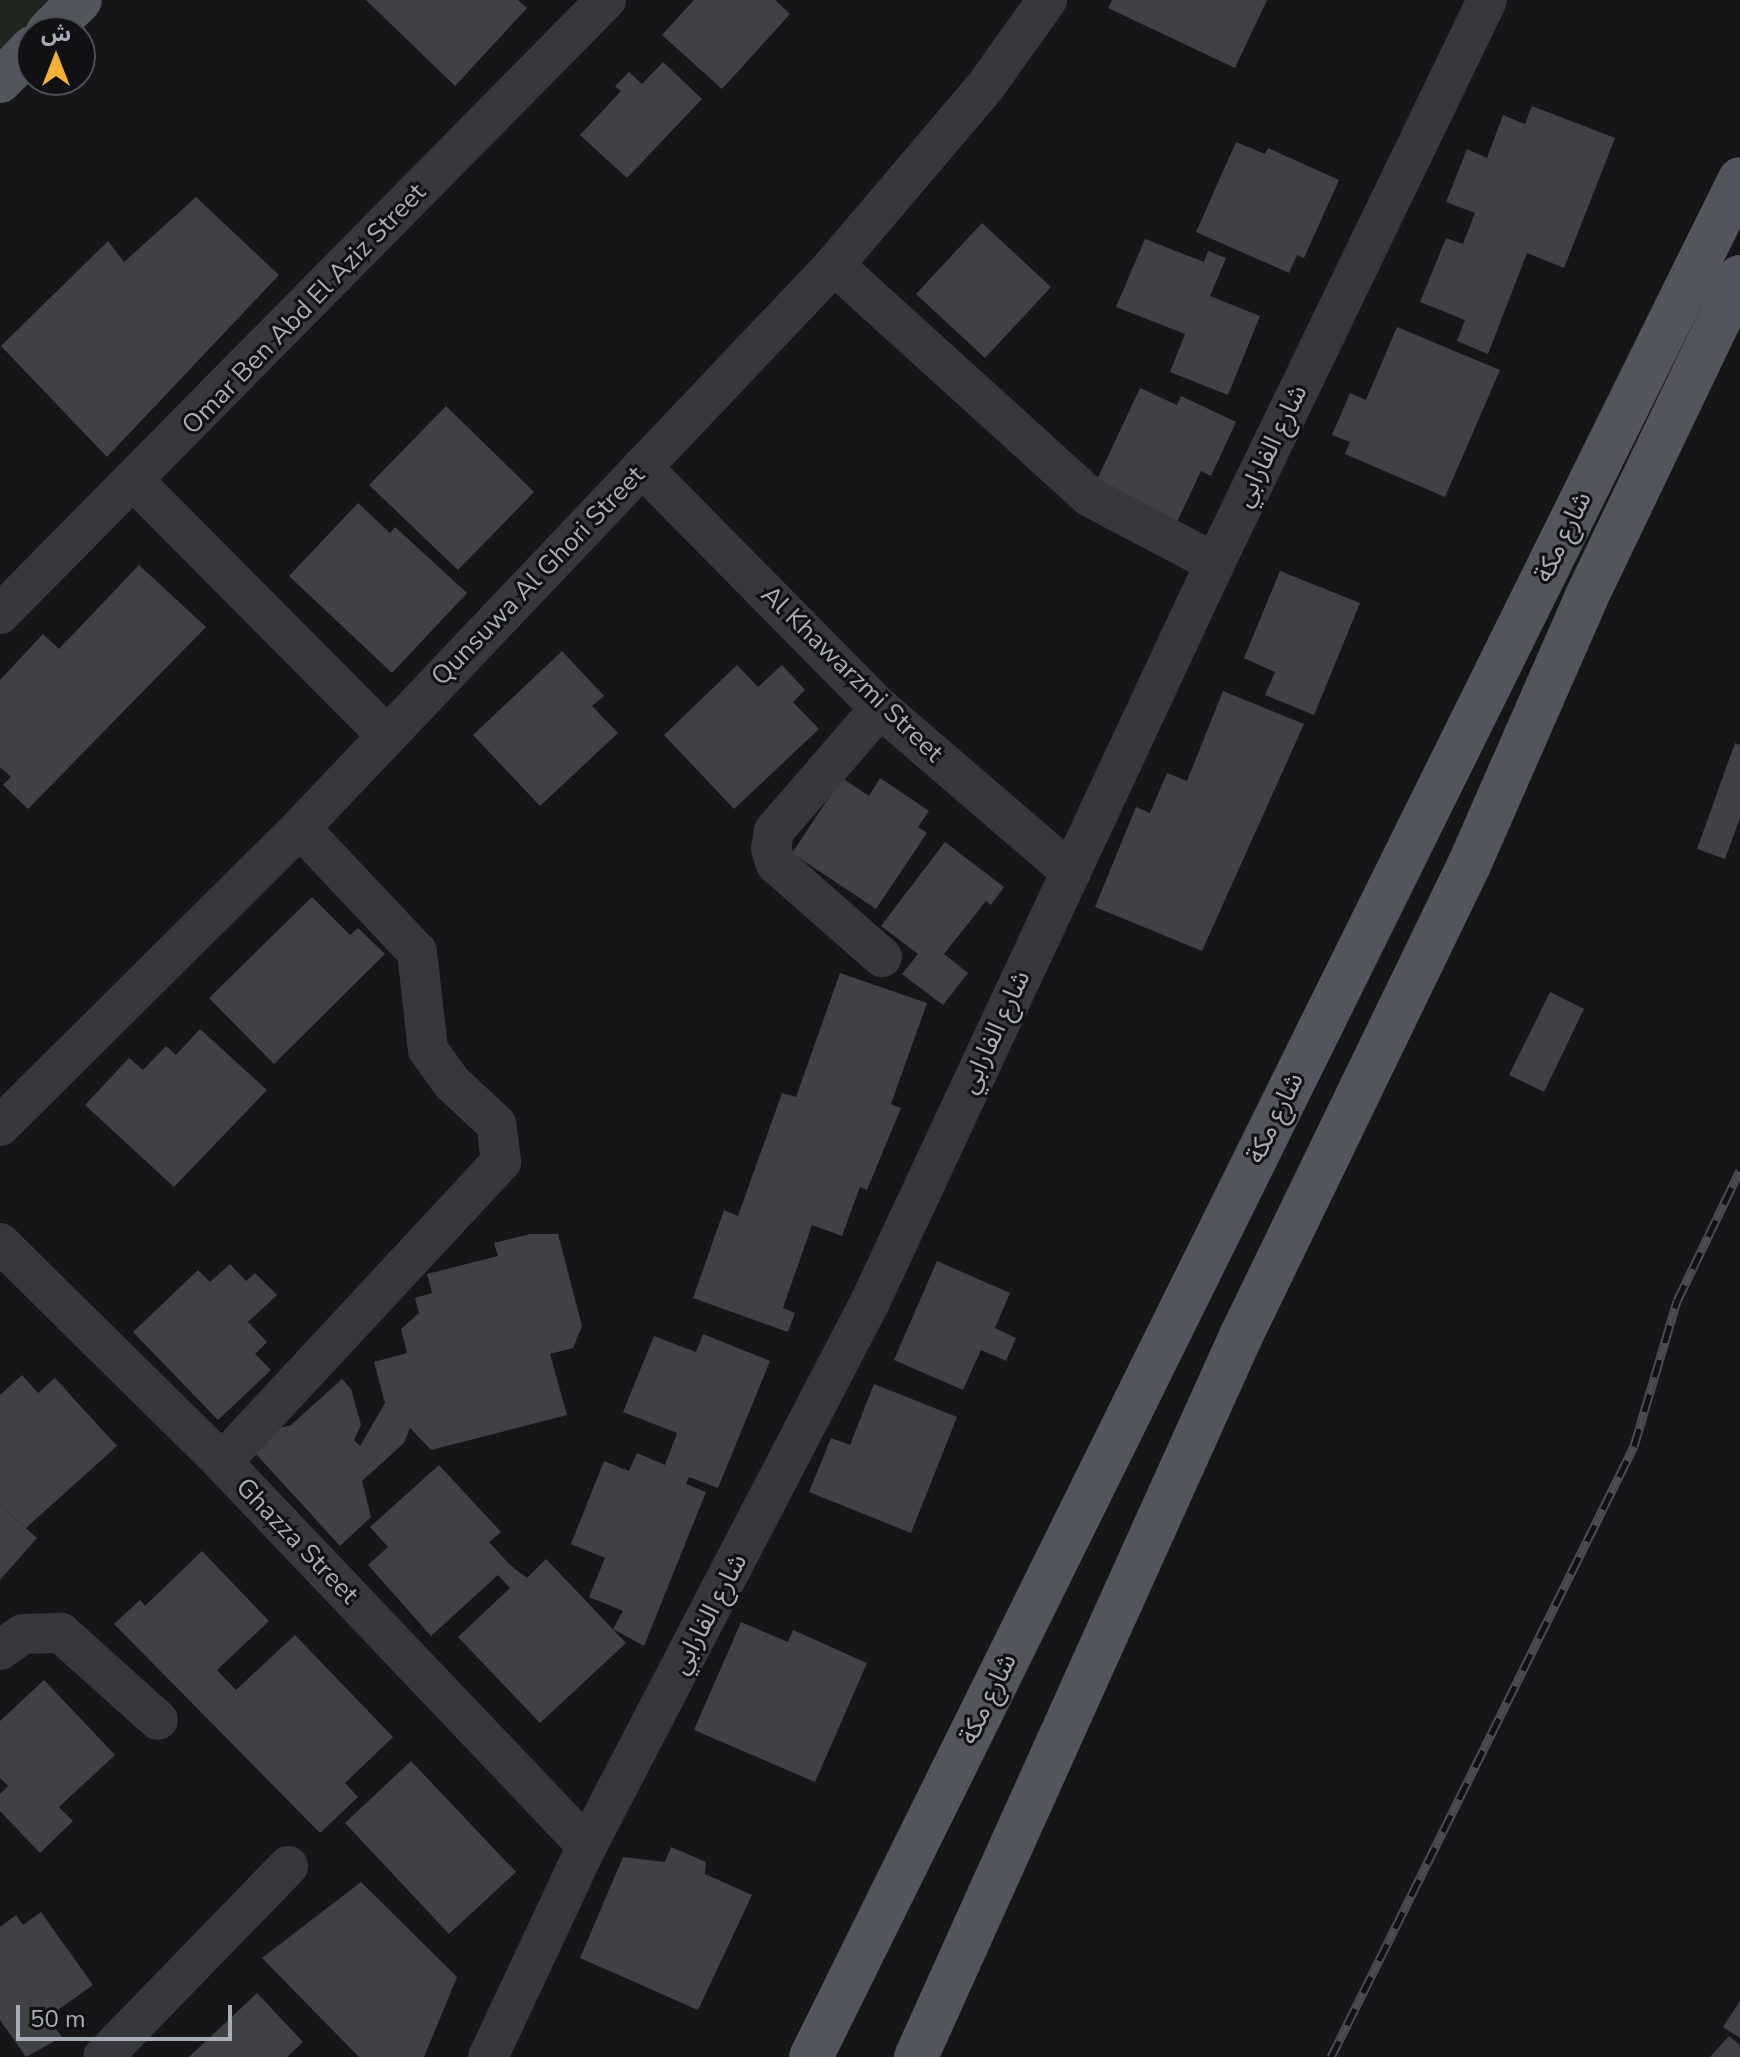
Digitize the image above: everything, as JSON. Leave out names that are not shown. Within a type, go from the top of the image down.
[{"type":"main road","points":[[64,16],[80,0]]},
{"type":"main road","points":[[0,81],[16,64]]},
{"type":"main road","name":"شارع مكة","points":[[811,2057],[1740,179]]},
{"type":"main road","name":"شارع مكة","points":[[916,2057],[1240,1338],[1469,865],[1586,598],[1740,277]]},
{"type":"street","name":"Omar Ben Abd El Aziz Street","points":[[0,614],[135,482],[606,0]]},
{"type":"street","name":"Qunsuwa Al Ghori Street","points":[[0,1126],[300,828],[834,265],[985,87],[1047,0]]},
{"type":"street","name":"شارع الفارابي","points":[[488,2057],[587,1846],[870,1302],[1215,563],[1487,0]]},
{"type":"street","points":[[834,265],[1090,497],[1215,563]]},
{"type":"street","name":"Al Khawarzmi Street","points":[[642,467],[880,708],[1071,872]]},
{"type":"street","points":[[135,482],[386,735]]},
{"type":"street","points":[[880,708],[774,831],[771,849],[776,864],[882,957]]},
{"type":"street","points":[[222,1462],[501,1162],[496,1124],[452,1083],[428,1050],[417,952],[300,828]]},
{"type":"street","name":"Ghazza Street","points":[[0,1243],[222,1462],[587,1846]]},
{"type":"street","points":[[0,1650],[23,1634],[61,1633],[158,1720]]},
{"type":"street","points":[[103,2057],[288,1866]]},
{"type":"shaded area","points":[[0,0],[63,0],[47,16],[16,16],[16,48],[0,65]]},
{"type":"building","points":[[366,0],[518,0],[527,8],[455,86]]},
{"type":"building","points":[[694,0],[775,0],[790,14],[722,89],[662,35]]},
{"type":"building","points":[[1112,0],[1267,0],[1235,68],[1108,8]]},
{"type":"building","points":[[663,62],[702,99],[627,178],[580,135],[621,91],[615,86],[629,72],[642,84]]},
{"type":"building","points":[[1532,106],[1615,138],[1564,268],[1527,253],[1488,354],[1457,341],[1465,320],[1420,302],[1446,238],[1463,244],[1475,213],[1446,202],[1467,149],[1487,158],[1503,115],[1525,124]]},
{"type":"building","points":[[1236,142],[1265,154],[1268,148],[1339,180],[1304,258],[1297,255],[1289,273],[1196,232]]},
{"type":"building","points":[[196,197],[279,275],[107,457],[1,346],[108,241],[124,262]]},
{"type":"building","points":[[982,223],[1051,287],[985,358],[916,294]]},
{"type":"building","points":[[1145,239],[1204,262],[1208,251],[1226,258],[1210,296],[1260,316],[1228,395],[1170,372],[1185,334],[1116,307]]},
{"type":"building","points":[[1397,327],[1500,370],[1445,497],[1345,454],[1350,442],[1332,435],[1350,393],[1366,400]]},
{"type":"building","points":[[1140,388],[1177,405],[1181,396],[1236,422],[1211,476],[1201,471],[1175,526],[1093,488]]},
{"type":"building","points":[[446,406],[534,492],[458,570],[369,485]]},
{"type":"building","points":[[358,503],[390,533],[395,527],[467,593],[392,673],[289,576]]},
{"type":"building","points":[[139,565],[206,627],[28,809],[3,785],[11,777],[0,767],[0,680],[43,634],[59,649]]},
{"type":"building","points":[[1280,571],[1360,603],[1314,715],[1265,695],[1275,672],[1244,658]]},
{"type":"building","points":[[562,651],[604,696],[592,706],[618,733],[540,806],[473,735]]},
{"type":"building","points":[[737,665],[758,687],[782,665],[805,690],[793,702],[819,729],[734,809],[664,735]]},
{"type":"building","points":[[1223,691],[1304,724],[1202,951],[1095,907],[1136,807],[1150,813],[1167,773],[1187,781]]},
{"type":"building","points":[[1735,743],[1740,745],[1740,818],[1725,859],[1697,849]]},
{"type":"building","points":[[842,778],[869,796],[880,778],[929,811],[918,827],[927,833],[876,909],[792,853]]},
{"type":"building","points":[[945,842],[1004,887],[991,905],[986,901],[944,954],[968,973],[943,1005],[902,974],[918,954],[881,926]]},
{"type":"building","points":[[312,897],[350,935],[358,928],[385,954],[274,1064],[209,998]]},
{"type":"building","points":[[840,973],[927,1003],[891,1104],[901,1108],[867,1190],[860,1187],[842,1236],[812,1225],[783,1308],[795,1313],[788,1332],[693,1298],[724,1210],[738,1216],[782,1093],[796,1097]]},
{"type":"building","points":[[1550,992],[1584,1009],[1544,1092],[1509,1075]]},
{"type":"building","points":[[200,1029],[267,1090],[174,1187],[85,1105],[129,1058],[143,1070],[166,1046],[176,1055]]},
{"type":"building","points":[[530,1234],[558,1234],[582,1326],[573,1348],[550,1354],[567,1415],[431,1450],[410,1428],[404,1443],[362,1481],[371,1517],[340,1546],[256,1454],[265,1432],[291,1425],[342,1379],[351,1389],[361,1425],[354,1440],[360,1446],[385,1403],[374,1362],[407,1353],[401,1329],[419,1313],[415,1298],[432,1293],[427,1274],[498,1256],[494,1243]]},
{"type":"building","points":[[937,1261],[1010,1293],[995,1328],[1016,1338],[1006,1361],[981,1350],[963,1390],[894,1360]]},
{"type":"building","points":[[230,1264],[246,1281],[255,1273],[277,1295],[248,1322],[267,1342],[255,1354],[271,1370],[218,1420],[133,1332],[198,1270],[210,1282]]},
{"type":"building","points":[[703,1334],[770,1361],[718,1488],[689,1477],[686,1484],[706,1492],[644,1646],[613,1629],[623,1611],[589,1597],[605,1558],[571,1544],[604,1461],[629,1471],[637,1453],[665,1465],[677,1433],[623,1412],[654,1336],[696,1352]]},
{"type":"building","points":[[22,1375],[38,1393],[55,1378],[117,1446],[26,1528],[0,1505],[0,1395]]},
{"type":"building","points":[[874,1384],[957,1417],[911,1533],[809,1492],[831,1438],[850,1445]]},
{"type":"building","points":[[439,1465],[501,1532],[489,1542],[510,1565],[527,1578],[546,1559],[626,1643],[540,1723],[458,1637],[510,1588],[498,1575],[431,1636],[368,1565],[388,1547],[370,1527]]},
{"type":"building","points":[[0,1505],[37,1538],[0,1580]]},
{"type":"building","points":[[202,1551],[269,1621],[217,1670],[236,1690],[295,1635],[393,1737],[345,1783],[358,1797],[320,1833],[114,1624],[140,1600],[145,1606]]},
{"type":"building","points":[[741,1622],[788,1642],[793,1630],[867,1663],[815,1782],[694,1730]]},
{"type":"building","points":[[44,1680],[115,1755],[59,1807],[73,1821],[40,1853],[0,1811],[0,1794],[8,1786],[0,1778],[0,1721]]},
{"type":"building","points":[[411,1761],[516,1872],[449,1934],[345,1823]]},
{"type":"building","points":[[671,1847],[706,1862],[705,1874],[752,1895],[698,2010],[580,1958],[623,1857],[665,1862]]},
{"type":"building","points":[[361,1882],[457,1977],[424,2057],[359,2057],[262,1958]]},
{"type":"building","points":[[41,1912],[93,1985],[48,2017],[62,2037],[26,2057],[0,2020],[0,1927],[16,1915],[23,1925]]},
{"type":"building","points":[[257,1993],[303,2042],[287,2057],[189,2057]]},
{"type":"building","points":[[1740,2001],[1740,2038],[1723,2027]]},
{"type":"building","points":[[1729,2036],[1740,2045],[1740,2057],[1710,2057]]},
{"type":"railway","points":[[1331,2057],[1634,1446],[1677,1301],[1740,1170]]}]
